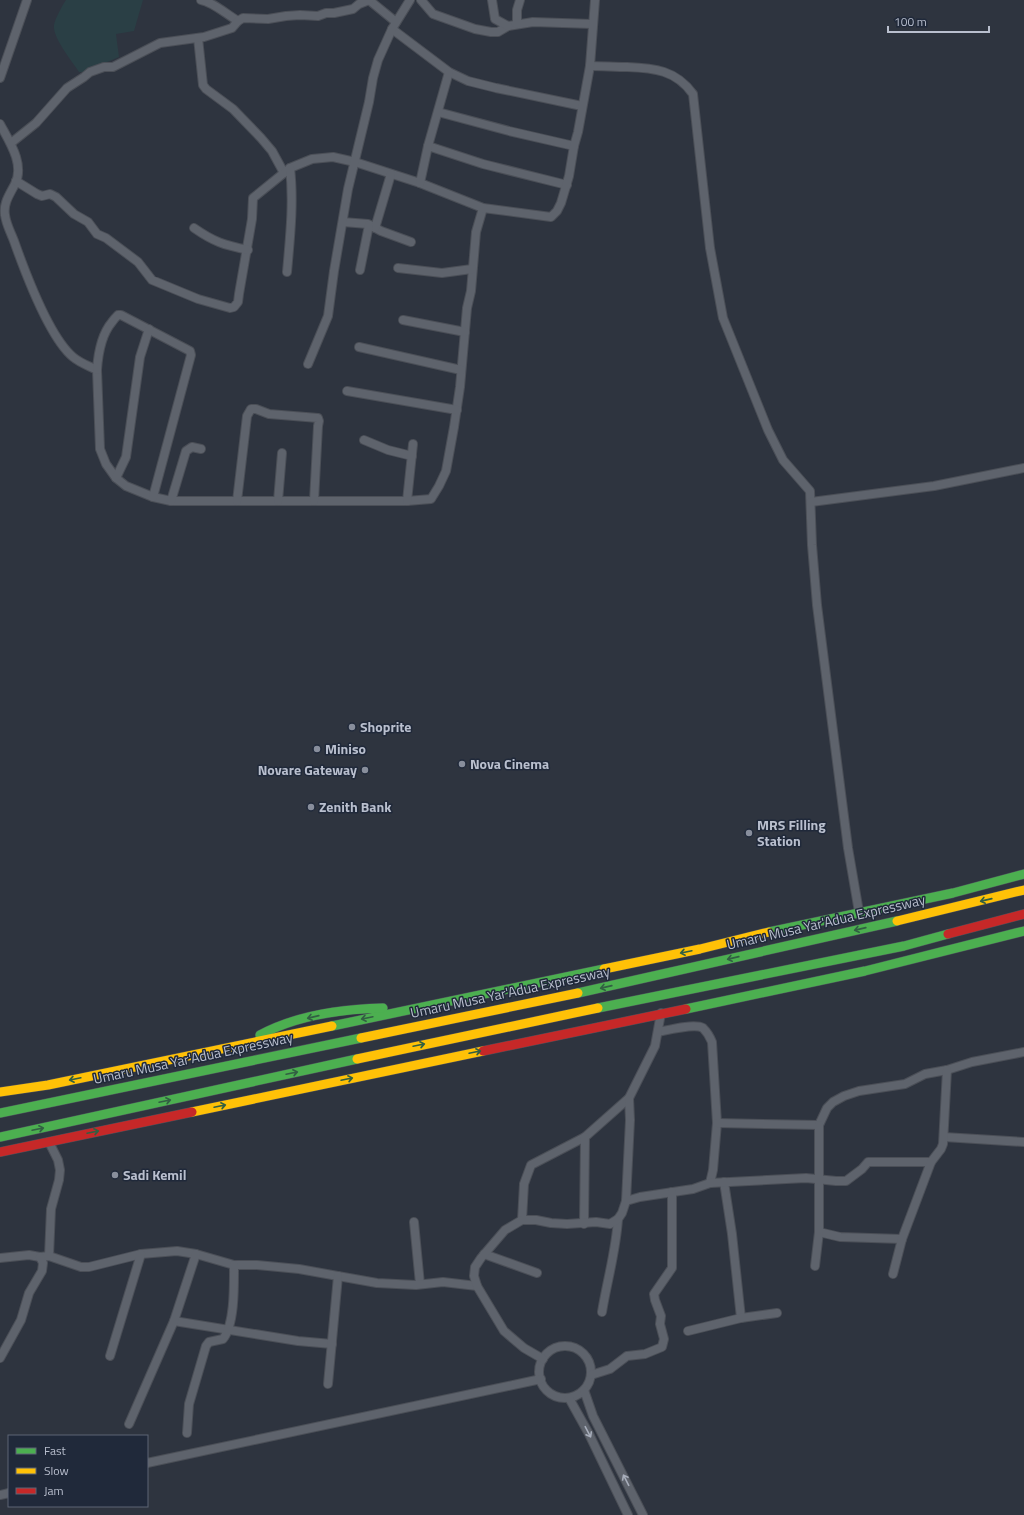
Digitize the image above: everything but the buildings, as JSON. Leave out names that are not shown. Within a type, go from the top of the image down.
[{"type":"highway","name":"Umaru Musa Yar'Adua Expressway","points":[[0,1092],[48,1085],[153,1064],[700,949],[741,938],[953,893],[1024,874]]},
{"type":"highway","name":"Umaru Musa Yar'Adua Expressway","points":[[0,1113],[557,998],[995,898],[1024,890]]},
{"type":"highway","points":[[0,1137],[563,1015],[904,946],[1024,914]]},
{"type":"highway","points":[[0,1152],[865,971],[1024,931]]},
{"type":"highway","points":[[673,972],[741,938]]},
{"type":"highway","points":[[666,994],[755,994]]},
{"type":"highway","points":[[479,995],[557,998]]},
{"type":"highway","points":[[491,1049],[563,1015]]},
{"type":"highway","points":[[82,1095],[153,1064]]},
{"type":"highway","points":[[83,1119],[161,1118]]},
{"type":"street","points":[[0,78],[27,0]]},
{"type":"street","points":[[201,0],[209,2],[222,12],[238,21]]},
{"type":"street","points":[[11,143],[36,123],[67,88],[90,72],[104,67],[113,67],[160,43],[198,38],[232,28],[243,18],[268,19],[286,16],[318,16],[326,12],[334,13],[353,9],[359,4],[369,0],[394,25],[449,72],[468,81],[582,106]]},
{"type":"street","points":[[308,364],[328,316],[348,189],[378,60],[394,25],[410,0]]},
{"type":"street","points":[[421,0],[433,14],[475,30],[498,32],[508,26],[533,22],[592,24]]},
{"type":"street","points":[[492,0],[495,19],[508,26]]},
{"type":"street","points":[[517,24],[517,10],[520,0]]},
{"type":"street","points":[[16,181],[42,196],[50,194],[56,197],[74,214],[88,222],[97,234],[106,238],[138,262],[152,280],[198,299],[224,307],[234,307],[238,302],[248,250],[253,198],[287,170],[312,159],[333,157],[355,162],[420,183],[483,208],[551,217],[557,211],[561,203],[569,176],[578,132],[590,66],[595,0]]},
{"type":"street","points":[[198,38],[203,85],[206,89],[233,109],[261,138],[287,170],[292,185],[287,272]]},
{"type":"street","points":[[590,66],[657,69],[679,79],[693,94],[710,248],[723,318],[768,430],[783,460],[810,491],[812,545],[824,661],[848,848],[859,912]]},
{"type":"street","points":[[420,183],[428,146],[449,72]]},
{"type":"street","points":[[438,112],[509,131],[574,146]]},
{"type":"street","points":[[0,124],[11,143],[17,165],[18,174],[7,199],[5,215],[21,262],[54,332],[72,357],[97,370]]},
{"type":"street","points":[[428,146],[483,164],[566,185]]},
{"type":"street","points":[[360,270],[372,226],[391,174]]},
{"type":"street","points":[[153,497],[191,356],[190,352],[186,349],[121,315],[118,315],[106,333],[99,352],[97,370],[100,449],[106,464],[116,478],[126,486],[153,497],[171,501],[407,501],[431,499],[446,471],[457,410],[476,232],[483,208]]},
{"type":"street","points":[[343,222],[372,226],[411,242]]},
{"type":"street","points":[[194,228],[209,239],[248,250]]},
{"type":"street","points":[[398,268],[442,273],[472,269]]},
{"type":"street","points":[[403,320],[465,332]]},
{"type":"street","points":[[116,478],[126,457],[140,357],[149,329]]},
{"type":"street","points":[[359,347],[461,370]]},
{"type":"street","points":[[347,391],[457,410]]},
{"type":"street","points":[[237,501],[247,416],[251,409],[256,409],[269,414],[318,418],[314,501]]},
{"type":"street","points":[[364,440],[388,450],[412,456]]},
{"type":"street","points":[[407,501],[413,444]]},
{"type":"street","points":[[171,501],[186,451],[192,447],[201,449]]},
{"type":"street","points":[[278,501],[282,453]]},
{"type":"street","points":[[811,502],[934,486],[1024,468]]},
{"type":"street","points":[[522,1220],[524,1184],[531,1166],[585,1137],[629,1098],[655,1046],[661,1013]]},
{"type":"street","points":[[658,1032],[697,1026],[708,1034],[712,1042],[717,1123],[713,1170],[710,1183]]},
{"type":"street","points":[[815,1266],[819,1232],[819,1125],[827,1108],[833,1102],[844,1096],[859,1091],[905,1084],[925,1074],[947,1070],[972,1062],[1024,1052]]},
{"type":"street","points":[[893,1274],[902,1239],[931,1162],[941,1149],[944,1137],[947,1070]]},
{"type":"street","points":[[543,1359],[524,1348],[504,1331],[477,1286],[474,1276],[475,1267],[484,1254],[506,1230],[522,1220],[536,1220],[551,1223],[584,1224],[596,1222],[610,1224],[618,1219],[622,1213],[626,1201],[630,1120],[629,1098]]},
{"type":"street","points":[[717,1123],[819,1125]]},
{"type":"street","points":[[584,1224],[585,1137]]},
{"type":"street","points":[[944,1137],[1024,1142]]},
{"type":"street","points":[[49,1142],[58,1160],[60,1170],[59,1180],[51,1208],[49,1256]]},
{"type":"street","points":[[626,1201],[693,1189],[710,1183],[806,1178],[846,1181],[862,1169],[868,1162],[931,1162]]},
{"type":"street","points":[[724,1182],[732,1234],[740,1318]]},
{"type":"street","points":[[591,1375],[610,1369],[627,1356],[645,1354],[662,1347],[664,1339],[654,1294],[672,1268],[672,1192]]},
{"type":"street","points":[[602,1312],[607,1280],[616,1243],[618,1219]]},
{"type":"street","points":[[414,1222],[420,1284]]},
{"type":"street","points":[[819,1232],[840,1237],[902,1239]]},
{"type":"street","points":[[0,1258],[29,1255],[40,1257],[49,1256],[82,1268],[141,1254],[177,1251],[196,1254],[234,1265],[257,1265],[299,1269],[377,1283],[420,1284],[443,1282],[477,1286]]},
{"type":"street","points":[[110,1356],[141,1254]]},
{"type":"street","points":[[129,1424],[174,1321],[196,1254]]},
{"type":"street","points":[[484,1254],[537,1273]]},
{"type":"street","points":[[0,1358],[22,1320],[29,1293],[42,1270],[40,1257]]},
{"type":"street","points":[[187,1433],[189,1404],[206,1346],[209,1342],[223,1340],[228,1330],[235,1297],[234,1265]]},
{"type":"street","points":[[328,1384],[338,1276]]},
{"type":"street","points":[[688,1331],[740,1318],[777,1313]]},
{"type":"street","points":[[174,1321],[298,1341],[332,1344]]},
{"type":"street","points":[[565,1346],[581,1352],[587,1358],[591,1366],[591,1375],[589,1383],[584,1390],[569,1398],[561,1398],[546,1390],[541,1379],[540,1367],[548,1352],[565,1346]]},
{"type":"street","points":[[148,1464],[541,1379]]},
{"type":"street","points":[[584,1390],[593,1416],[643,1515]]},
{"type":"street","points":[[569,1398],[589,1434],[628,1515]]},
{"type":"green space","points":[[66,0],[143,0],[134,31],[116,34],[119,57],[84,72],[79,72],[59,42],[54,30],[56,19]]},
{"type":"traffic: fast","points":[[769,932],[953,893],[1024,874]]},
{"type":"traffic: fast","points":[[578,993],[897,921]]},
{"type":"traffic: fast","points":[[686,1009],[865,971],[1024,931]]},
{"type":"traffic: fast","points":[[598,1008],[904,946],[948,934]]},
{"type":"traffic: fast","points":[[332,1026],[604,969]]},
{"type":"traffic: fast","points":[[260,1035],[289,1022],[320,1014],[383,1008]]},
{"type":"traffic: fast","points":[[0,1113],[361,1038]]},
{"type":"traffic: fast","points":[[0,1137],[357,1059]]},
{"type":"traffic: slow","points":[[897,921],[1024,890]]},
{"type":"traffic: slow","points":[[604,969],[700,949],[769,932]]},
{"type":"traffic: slow","points":[[361,1038],[578,993]]},
{"type":"traffic: slow","points":[[357,1059],[598,1008]]},
{"type":"traffic: slow","points":[[0,1092],[48,1085],[332,1026]]},
{"type":"traffic: slow","points":[[192,1112],[483,1051]]},
{"type":"traffic: jam","points":[[948,934],[1024,914]]},
{"type":"traffic: jam","points":[[483,1051],[686,1009]]},
{"type":"traffic: jam","points":[[0,1152],[192,1112]]},
{"type":"place","name":"Shoprite","points":[[352,727]]},
{"type":"place","name":"Miniso","points":[[317,749]]},
{"type":"place","name":"Nova Cinema","points":[[462,764]]},
{"type":"place","name":"Novare Gateway","points":[[365,770]]},
{"type":"place","name":"Zenith Bank","points":[[311,807]]},
{"type":"place","name":"MRS Filling Station","points":[[749,833]]},
{"type":"place","name":"Sadi Kemil","points":[[115,1175]]}]
